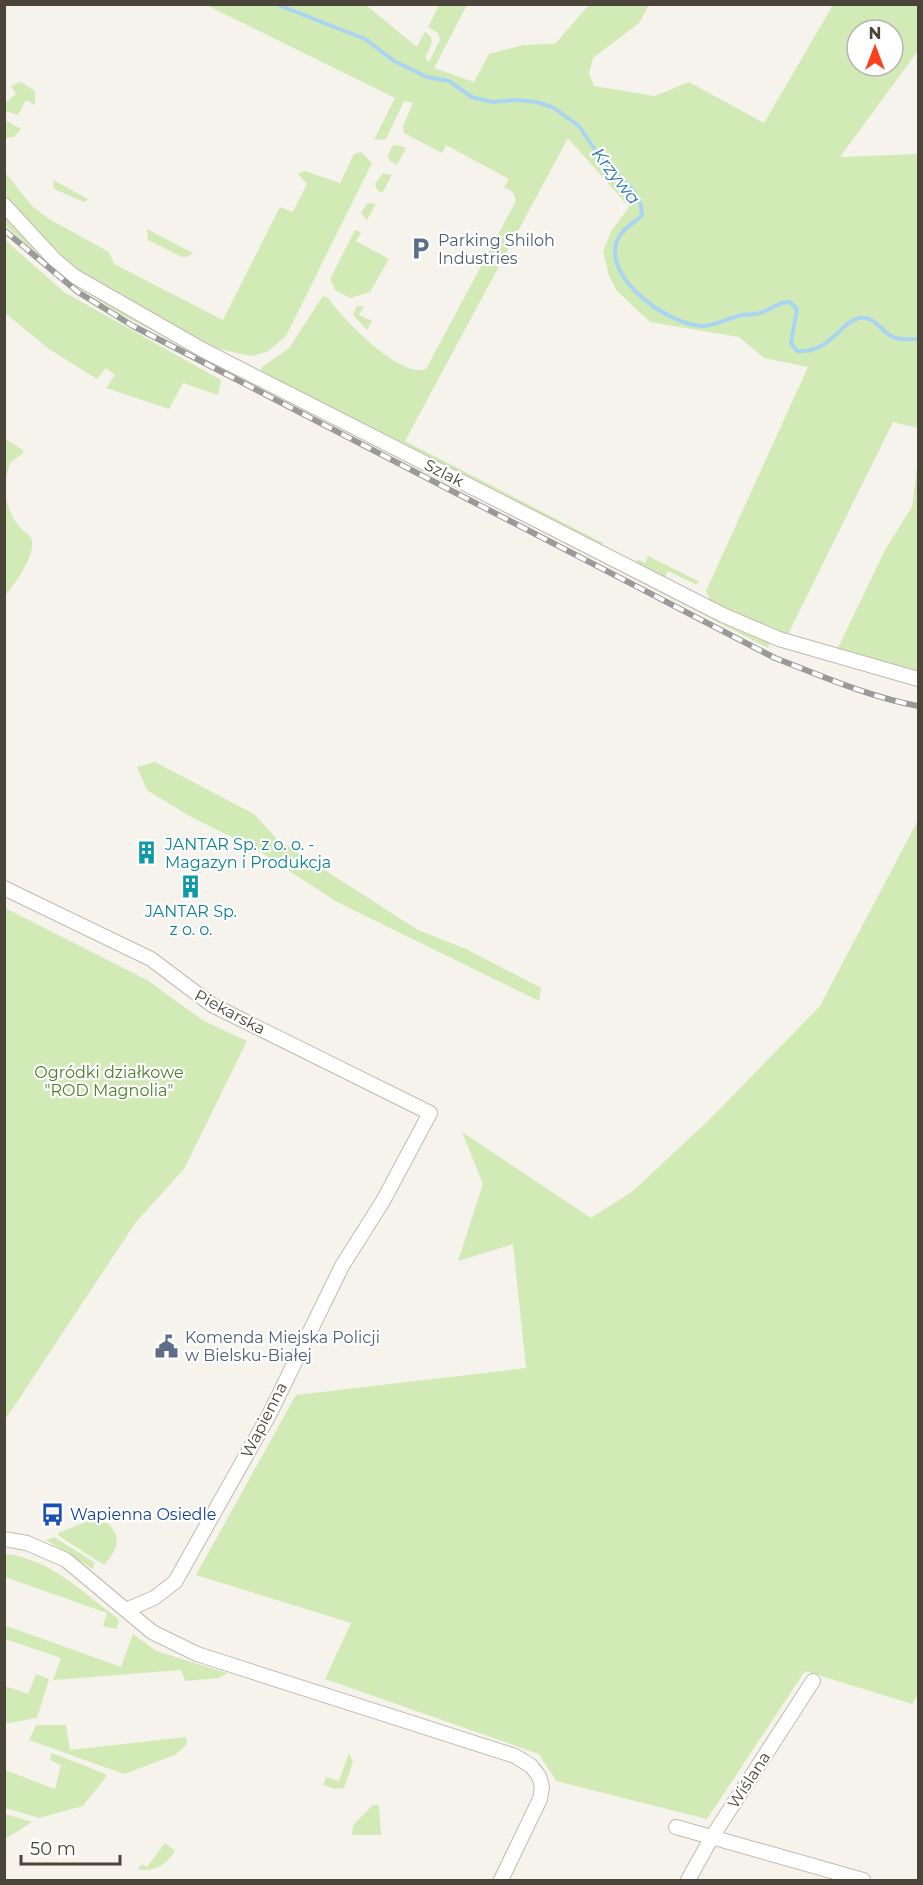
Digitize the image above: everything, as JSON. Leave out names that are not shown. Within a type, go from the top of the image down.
[{"type":"street","name":"Szlak","points":[[4,205],[55,260],[74,276],[203,350],[756,630],[918,680]]},
{"type":"street","name":"Piekarska","points":[[4,888],[151,959],[212,1005],[429,1113]]},
{"type":"street","name":"Wapienna","points":[[126,1610],[154,1598],[175,1582],[270,1415],[342,1266],[383,1201],[429,1113]]},
{"type":"street","points":[[4,1539],[27,1543],[66,1560],[152,1632],[198,1654],[515,1756],[531,1766],[539,1776],[542,1787],[540,1799],[501,1881]]},
{"type":"street","name":"Wiślana","points":[[688,1881],[712,1838],[813,1681]]},
{"type":"street","points":[[676,1827],[863,1881]]},
{"type":"green space","points":[[206,5],[366,5],[417,47],[425,32],[431,37],[432,43],[425,58],[429,62],[440,40],[438,33],[428,27],[439,5],[467,5],[434,68],[474,82],[489,54],[523,45],[555,44],[589,5],[649,5],[639,23],[593,58],[589,74],[594,86],[655,96],[689,82],[764,123],[833,5],[918,5],[917,52],[905,68],[905,18],[845,18],[845,78],[898,78],[840,157],[918,154],[918,428],[893,422],[786,638],[711,602],[706,591],[808,367],[764,358],[739,337],[650,322],[617,291],[609,276],[603,251],[612,230],[629,207],[568,138],[405,441],[603,543],[601,548],[263,375],[261,368],[289,348],[323,296],[328,298],[358,332],[387,356],[415,370],[426,369],[516,201],[513,192],[504,187],[509,179],[446,145],[442,153],[404,133],[403,126],[413,103],[404,101],[386,139],[374,140],[395,98]]},
{"type":"green space","points":[[21,82],[35,91],[35,105],[26,100],[18,115],[5,111],[5,103],[16,94],[11,86]]},
{"type":"green space","points":[[5,120],[21,129],[14,137],[5,138]]},
{"type":"green space","points":[[398,145],[406,148],[397,165],[390,161],[388,156],[392,146]]},
{"type":"green space","points":[[361,152],[372,163],[286,336],[267,352],[251,356],[210,347],[83,277],[41,241],[5,197],[4,171],[32,206],[49,219],[109,252],[114,264],[223,320],[280,207],[293,212],[307,184],[298,174],[305,171],[340,183],[354,154]]},
{"type":"green space","points":[[383,173],[392,175],[382,193],[377,190],[375,184]]},
{"type":"green space","points":[[53,180],[88,199],[84,202],[54,189]]},
{"type":"green space","points":[[368,203],[376,204],[367,220],[361,213]]},
{"type":"green space","points":[[4,214],[63,273],[122,312],[771,640],[768,648],[120,314],[75,283],[32,250],[5,225]]},
{"type":"green space","points":[[147,229],[193,253],[182,257],[148,240]]},
{"type":"green space","points":[[355,230],[361,232],[356,241],[389,259],[370,292],[350,298],[335,290],[330,279]]},
{"type":"green space","points":[[4,239],[64,292],[221,380],[218,395],[183,383],[169,409],[106,388],[115,375],[106,368],[97,379],[49,349],[5,313]]},
{"type":"green space","points":[[357,306],[364,306],[359,315],[372,321],[367,330],[353,315]]},
{"type":"green space","points":[[4,438],[23,450],[23,453],[10,463],[6,479],[6,495],[13,518],[19,527],[30,536],[32,544],[24,568],[5,596]]},
{"type":"green space","points":[[918,461],[918,675],[837,650],[885,550],[912,507]]},
{"type":"green space","points":[[648,556],[700,582],[695,584],[668,571],[663,580],[636,565],[637,559],[645,563]]},
{"type":"green space","points":[[155,762],[254,814],[278,840],[418,930],[466,949],[541,988],[539,1001],[337,902],[254,848],[191,817],[147,790],[137,767]]},
{"type":"green space","points":[[918,820],[918,1694],[912,1704],[805,1671],[707,1819],[556,1781],[539,1754],[325,1679],[351,1623],[196,1575],[296,1395],[526,1368],[513,1244],[458,1261],[483,1184],[462,1132],[591,1218],[633,1191],[711,1118],[820,1006]]},
{"type":"green space","name":"Ogródki działkowe \"ROD Magnolia\"","points":[[5,908],[147,980],[204,1021],[247,1041],[184,1169],[136,1222],[5,1420]]},
{"type":"green space","points":[[91,1520],[107,1523],[117,1539],[115,1550],[104,1565],[59,1536],[58,1533]]},
{"type":"green space","points":[[54,1537],[94,1562],[93,1569],[46,1540]]},
{"type":"green space","points":[[5,1554],[36,1562],[78,1587],[116,1617],[119,1621],[116,1629],[103,1626],[107,1613],[5,1577]]},
{"type":"green space","points":[[4,1625],[121,1667],[133,1634],[156,1651],[227,1673],[219,1678],[185,1681],[181,1670],[53,1680],[61,1658],[5,1639]]},
{"type":"green space","points":[[36,1674],[49,1679],[37,1718],[5,1722],[5,1686],[28,1694]]},
{"type":"green space","points":[[36,1725],[66,1725],[70,1750],[186,1737],[187,1744],[175,1755],[124,1774],[29,1740]]},
{"type":"green space","points":[[52,1753],[106,1774],[106,1777],[83,1806],[39,1818],[5,1808],[5,1770],[55,1789],[61,1765],[50,1760]]},
{"type":"green space","points":[[349,1753],[353,1762],[344,1788],[335,1789],[323,1785],[326,1777],[339,1781]]},
{"type":"green space","points":[[373,1805],[379,1805],[381,1835],[352,1835],[353,1825]]},
{"type":"green space","points":[[5,1814],[32,1822],[5,1839]]},
{"type":"green space","points":[[165,1843],[175,1851],[168,1860],[149,1870],[138,1869],[142,1864],[147,1867]]},
{"type":"waterway","name":"Krzywa","points":[[276,4],[365,39],[394,61],[427,77],[449,81],[472,97],[492,102],[517,100],[537,102],[554,108],[579,126],[602,160],[633,190],[641,205],[642,215],[625,230],[617,241],[615,256],[620,270],[629,284],[642,297],[673,318],[688,324],[707,326],[738,316],[760,313],[778,304],[790,302],[797,309],[791,343],[797,351],[818,348],[827,343],[846,325],[860,318],[875,322],[895,338],[918,339]]},
{"type":"railway","points":[[4,230],[78,292],[133,326],[775,658],[864,692],[918,706]]},
{"type":"place","name":"Parking Shiloh Industries","points":[[420,249]]},
{"type":"place","name":"JANTAR Sp. z o. o. - Magazyn i Produkcja","points":[[147,853]]},
{"type":"place","name":"JANTAR Sp. z o. o.","points":[[191,886]]},
{"type":"place","name":"Komenda Miejska Policji w Bielsku-Białej","points":[[167,1346]]},
{"type":"place","name":"Wapienna Osiedle","points":[[52,1514]]}]
